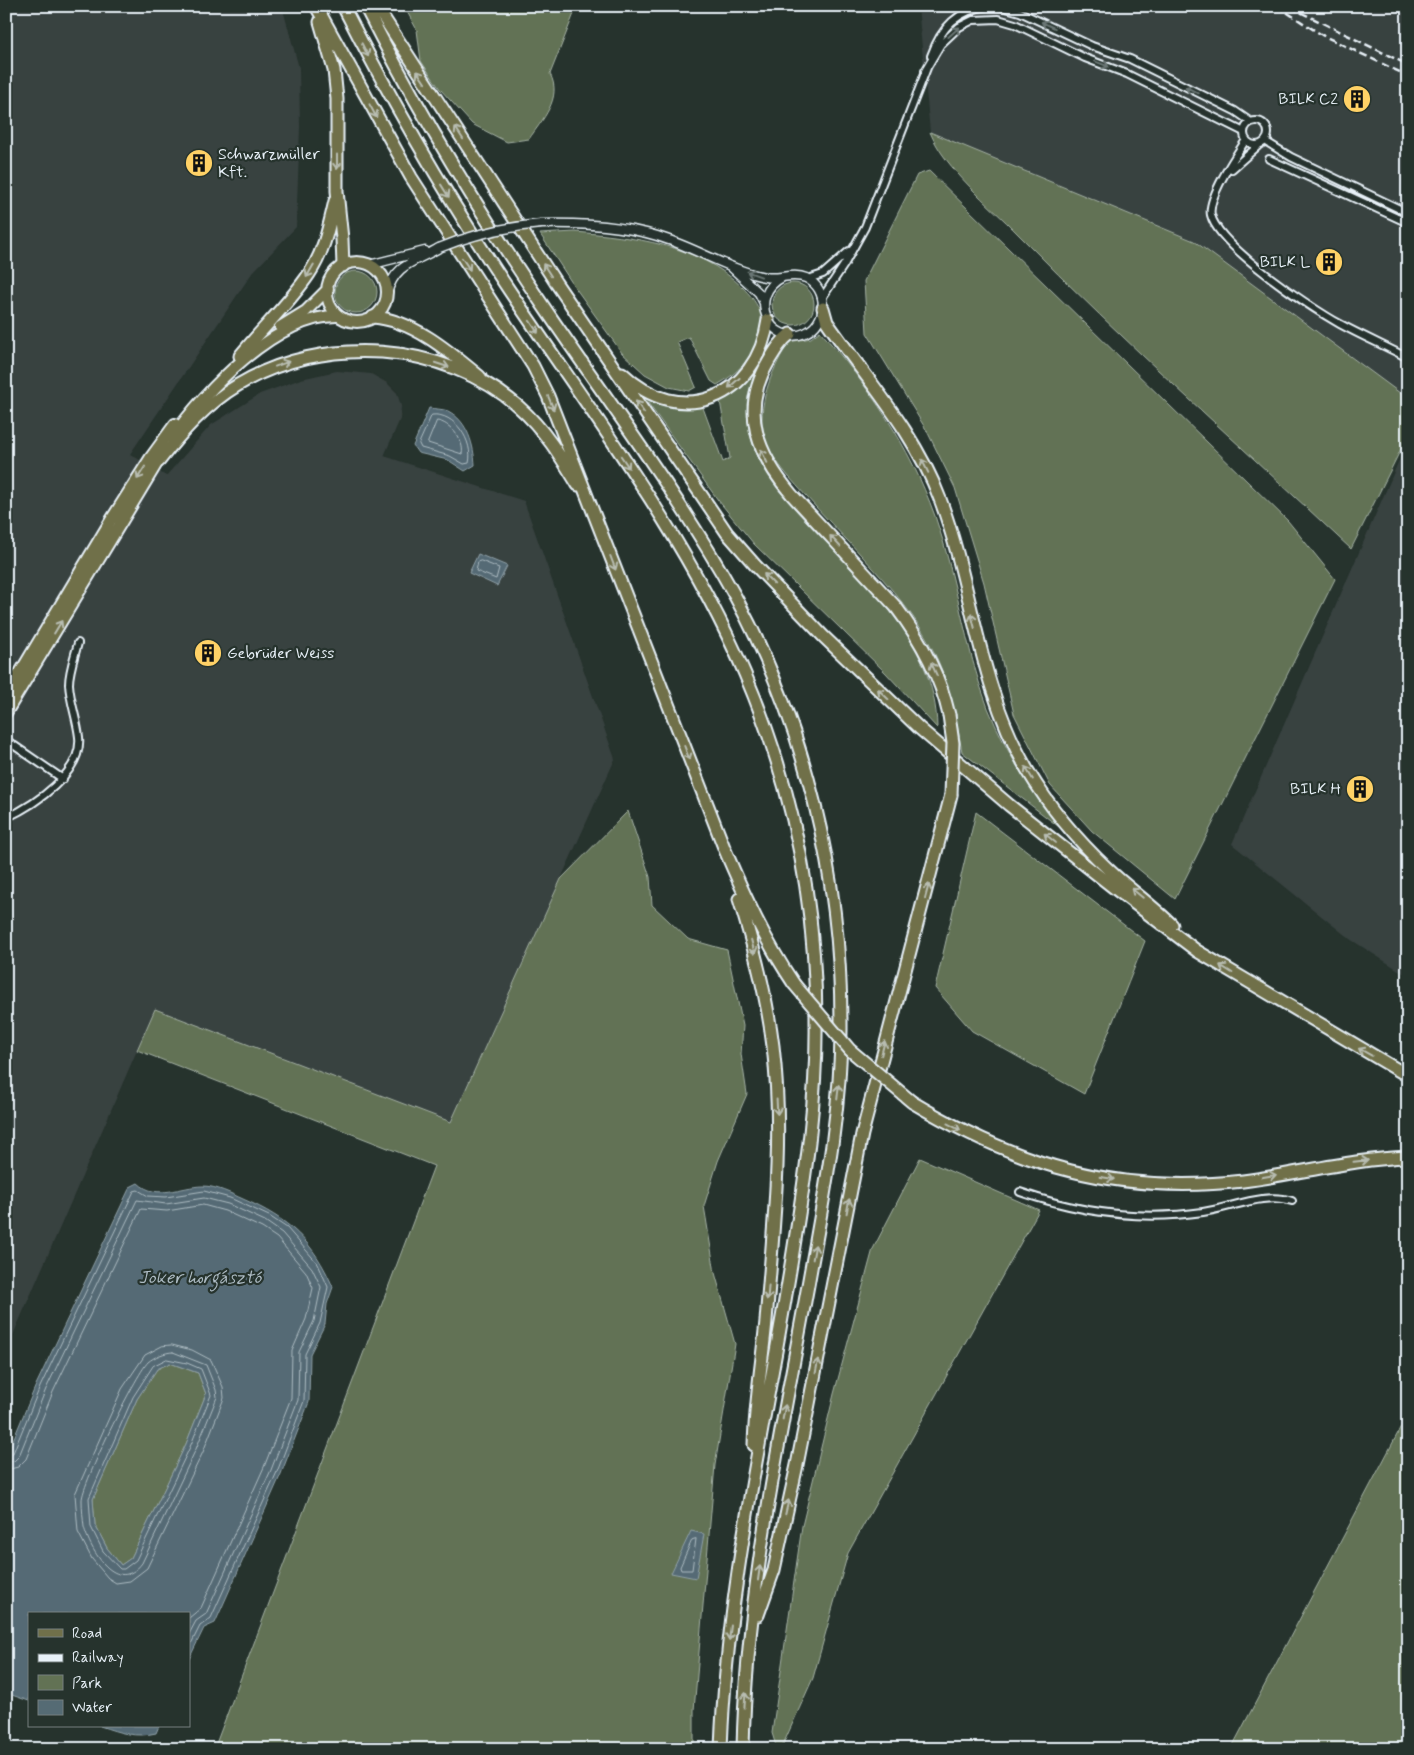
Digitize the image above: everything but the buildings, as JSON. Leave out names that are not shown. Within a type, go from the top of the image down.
[{"type":"highway","points":[[316,6],[334,70],[337,99],[337,191],[342,239],[342,266]]},
{"type":"highway","points":[[316,6],[411,177],[533,366],[561,427],[725,850],[755,920],[794,984],[850,1050],[912,1102],[953,1127],[1008,1152],[1064,1170],[1133,1182],[1178,1185],[1243,1181],[1352,1162],[1408,1157]]},
{"type":"highway","points":[[343,6],[416,142],[463,219],[635,476],[698,580],[744,670],[769,735],[783,781],[803,868],[812,936],[816,1024],[814,1081],[803,1187],[733,1606],[721,1749]]},
{"type":"highway","points":[[365,6],[416,104],[478,206],[546,310],[670,491],[736,599],[785,706],[817,818],[835,917],[841,1022],[839,1080],[827,1182],[784,1414],[750,1638],[743,1749]]},
{"type":"highway","points":[[376,6],[603,354],[728,533],[824,637],[946,752],[1113,888],[1198,951],[1356,1047],[1408,1076]]},
{"type":"highway","points":[[240,356],[288,302],[310,272],[324,245],[337,191]]},
{"type":"highway","points":[[823,303],[827,322],[886,399],[925,464],[940,499],[988,682],[1028,771],[1046,799],[1077,838],[1110,871],[1154,906],[1198,951]]},
{"type":"highway","points":[[373,317],[391,318],[460,361],[535,422],[554,446],[596,517]]},
{"type":"highway","points":[[603,354],[636,386],[660,399],[697,402],[722,394],[737,383],[763,344],[768,320]]},
{"type":"highway","points":[[750,1638],[774,1570],[797,1465],[862,1134],[951,795],[953,743],[949,715],[938,677],[911,627],[896,607],[792,495],[774,472],[762,451],[754,419],[758,384],[764,369],[782,340],[790,334]]},
{"type":"highway","points":[[159,461],[188,425],[220,397],[238,385],[275,366],[306,357],[346,352],[375,351],[402,354],[446,365],[492,388]]},
{"type":"highway","points":[[725,850],[761,979],[773,1047],[776,1081],[777,1118],[774,1228],[766,1325],[754,1417],[753,1482]]},
{"type":"main road","points":[[6,713],[159,461],[188,418],[218,384],[242,362],[290,328],[311,319],[327,315],[339,316],[360,322],[373,317],[385,303],[387,294],[383,277],[369,265],[360,262],[342,266],[332,275],[328,288],[330,304],[339,316]]},
{"type":"main road","points":[[6,696],[151,457],[197,398],[240,356],[306,311],[328,288]]},
{"type":"street","points":[[726,264],[759,293],[768,320],[776,330],[790,334],[801,334],[812,329],[821,316],[823,303],[854,247],[878,195],[937,39],[955,19],[970,8],[988,6]]},
{"type":"street","points":[[998,6],[1020,12],[1092,46],[1130,59],[1235,111],[1250,122],[1260,121],[1266,126],[1269,134],[1262,143],[1236,164],[1223,180]]},
{"type":"street","points":[[925,71],[941,44],[959,27],[973,20],[998,19],[1016,24],[1085,58],[1127,74],[1244,132]]},
{"type":"street","points":[[1250,122],[1244,132],[1246,140],[1252,145],[1262,143],[1408,213]]},
{"type":"street","points":[[1246,140],[1216,194],[1211,215],[1215,225],[1231,244],[1273,279],[1338,323],[1408,358]]},
{"type":"street","points":[[1269,160],[1408,224]]},
{"type":"street","points":[[387,294],[390,279],[402,268],[439,248],[465,237],[495,229],[541,224],[578,223],[622,228],[668,239],[726,264],[765,278],[794,276],[808,279],[817,287],[823,303]]},
{"type":"street","points":[[808,279],[823,274],[854,247]]},
{"type":"street","points":[[369,265],[439,248]]},
{"type":"street","points":[[764,304],[769,288],[783,277]]},
{"type":"street","points":[[6,818],[25,809],[63,779],[76,758],[79,739],[69,682],[78,643]]},
{"type":"street","points":[[6,740],[63,779]]},
{"type":"street","points":[[1020,1192],[1068,1207],[1136,1216],[1204,1212],[1274,1197],[1292,1201]]},
{"type":"shaded area","points":[[6,6],[282,6],[299,68],[300,127],[296,227],[252,273],[130,454],[166,476],[211,425],[260,394],[301,379],[337,371],[371,374],[387,383],[397,393],[401,406],[400,419],[384,456],[524,501],[615,759],[451,1122],[155,1009],[6,1351]]},
{"type":"shaded area","points":[[918,6],[1408,6],[1408,399],[1194,241],[930,132]]},
{"type":"shaded area","points":[[1408,440],[1408,976],[1350,939],[1232,844]]},
{"type":"green space","points":[[404,6],[577,6],[550,74],[554,92],[552,100],[545,116],[529,139],[507,142],[472,124],[440,89],[421,61],[417,30]]},
{"type":"green space","points":[[930,132],[1194,241],[1408,399],[1408,435],[1351,549],[1058,275],[957,173],[946,160]]},
{"type":"green space","points":[[929,171],[1288,521],[1335,579],[1175,899],[1092,831],[1050,785],[1014,714],[984,583],[955,488],[927,431],[867,333],[864,281],[917,175]]},
{"type":"green space","points":[[575,232],[642,240],[664,245],[706,261],[725,272],[742,287],[759,309],[761,329],[752,352],[737,371],[717,385],[711,381],[689,337],[677,342],[696,387],[689,391],[669,387],[645,374],[622,353],[574,286],[540,234]]},
{"type":"green space","points":[[360,271],[368,274],[374,280],[377,292],[374,304],[368,310],[352,313],[344,310],[338,304],[335,288],[338,280],[344,274]]},
{"type":"green space","points":[[797,283],[805,286],[811,292],[814,304],[811,316],[805,322],[789,325],[781,322],[775,316],[772,300],[775,292],[781,286]]},
{"type":"green space","points":[[820,331],[871,395],[913,465],[925,490],[943,540],[973,661],[988,708],[1003,741],[1021,772],[1040,801],[1063,830],[962,752],[954,711],[944,675],[918,624],[882,578],[787,474],[774,457],[765,440],[762,419],[763,407],[768,384],[778,362],[789,342],[811,338]]},
{"type":"green space","points":[[765,355],[751,386],[747,405],[751,440],[757,455],[784,496],[872,590],[910,640],[924,667],[933,696],[937,728],[886,673],[754,544],[718,500],[640,392],[670,403],[702,405],[723,462],[730,458],[720,401],[741,388]]},
{"type":"green space","points":[[628,811],[650,877],[652,905],[688,939],[727,950],[743,1026],[741,1054],[747,1094],[718,1161],[704,1206],[715,1273],[735,1344],[715,1465],[694,1710],[694,1749],[214,1749],[434,1166],[137,1050],[155,1009],[451,1122],[561,879]]},
{"type":"green space","points":[[976,812],[1145,941],[1084,1094],[972,1031],[935,988]]},
{"type":"green space","points":[[920,1158],[1039,1210],[848,1553],[813,1678],[781,1749],[777,1749],[772,1733],[802,1526],[834,1394],[873,1249]]},
{"type":"green space","points":[[170,1363],[198,1373],[206,1394],[186,1444],[131,1558],[121,1565],[107,1548],[95,1525],[93,1499],[137,1399],[157,1369]]},
{"type":"green space","points":[[1408,1414],[1408,1749],[1231,1749]]},
{"type":"water","points":[[429,408],[448,411],[461,421],[469,435],[475,465],[465,471],[448,460],[418,453],[413,446]]},
{"type":"water","points":[[478,554],[507,566],[497,586],[469,573]]},
{"type":"water","name":"Joker horgásztó","points":[[138,1183],[145,1188],[161,1192],[203,1186],[213,1187],[274,1215],[298,1233],[308,1244],[333,1287],[327,1304],[325,1324],[310,1354],[309,1402],[281,1474],[215,1623],[204,1628],[190,1657],[190,1612],[28,1612],[28,1701],[6,1693],[6,1457],[36,1385],[130,1187]],"holes":[[[170,1363],[198,1373],[206,1394],[186,1444],[131,1558],[121,1565],[107,1548],[95,1525],[93,1499],[137,1399],[157,1369]]]},
{"type":"water","points":[[691,1531],[704,1534],[696,1578],[671,1573]]},
{"type":"water","points":[[106,1728],[158,1728],[156,1733],[135,1735]]},
{"type":"railway","points":[[1277,6],[1322,35],[1408,76]]},
{"type":"railway","points":[[1290,7],[1408,65]]},
{"type":"place","name":"BILK C2","points":[[1357,99]]},
{"type":"place","name":"Schwarzmüller Kft.","points":[[199,163]]},
{"type":"place","name":"BILK L","points":[[1329,262]]},
{"type":"place","name":"Gebrüder Weiss","points":[[208,653]]},
{"type":"place","name":"BILK H","points":[[1360,789]]}]
